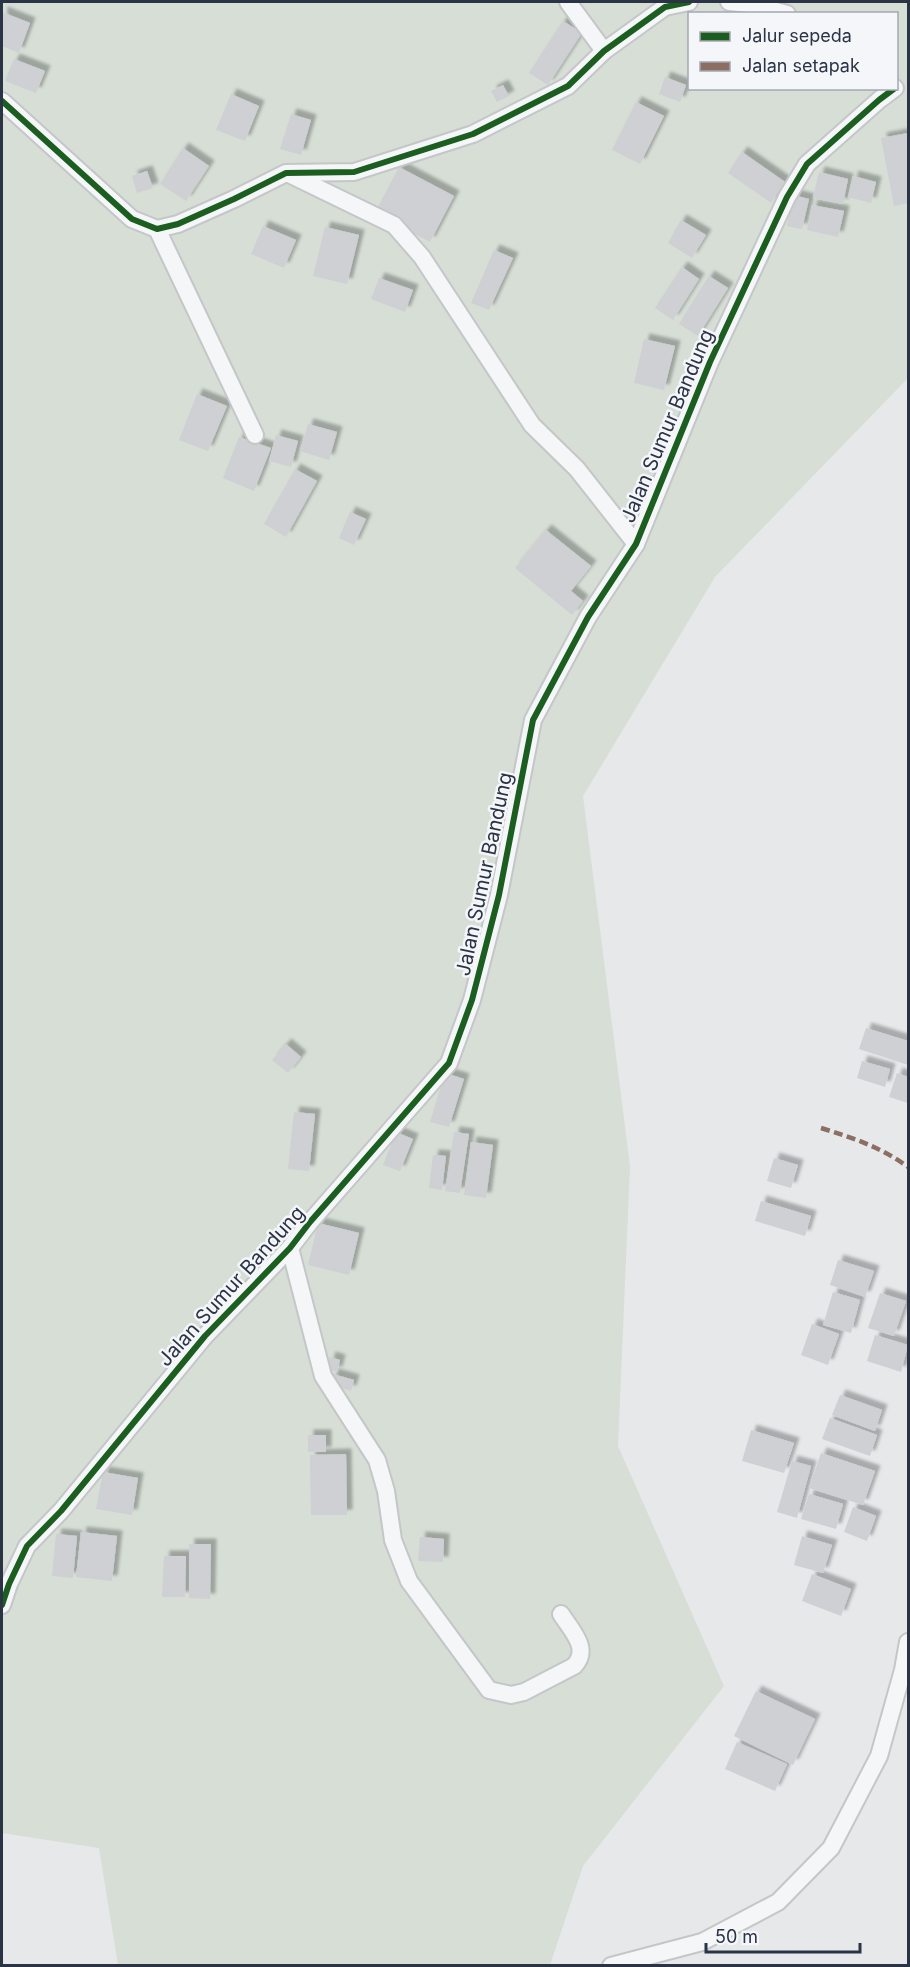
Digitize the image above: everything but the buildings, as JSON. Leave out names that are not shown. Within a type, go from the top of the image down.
[{"type":"street","points":[[568,2],[604,51]]},
{"type":"street","points":[[2,101],[132,219],[158,229],[178,225],[285,172],[354,172],[473,134],[568,86],[604,51],[665,7],[689,2]]},
{"type":"street","points":[[729,2],[750,4],[780,12]]},
{"type":"street","name":"Jalan Sumur Bandung","points":[[2,1605],[27,1546],[82,1485],[205,1336],[290,1248],[449,1063],[472,1000],[499,895],[533,720],[588,617],[636,544],[710,362],[787,197],[807,164],[875,94]]},
{"type":"street","points":[[285,172],[394,225],[422,256],[532,424],[577,470],[636,544]]},
{"type":"street","points":[[158,229],[255,435]]},
{"type":"street","points":[[290,1248],[323,1376],[377,1460],[386,1491],[393,1540],[409,1581],[489,1690],[511,1695],[524,1692],[574,1666],[579,1661],[582,1653],[581,1647],[561,1614]]},
{"type":"street","points":[[610,1965],[702,1942],[778,1902],[831,1848],[879,1756],[909,1642]]},
{"type":"shaded area","points":[[2,2],[908,2],[908,378],[715,577],[583,796],[630,1166],[618,1446],[724,1686],[583,1866],[550,1965],[118,1965],[99,1848],[2,1833]]},
{"type":"marked path","points":[[821,1128],[855,1139],[908,1167]]},
{"type":"cycle path","points":[[2,101],[132,219],[157,229],[178,224],[286,173],[354,172],[473,134],[568,86],[604,51],[665,7],[689,2]]},
{"type":"cycle path","points":[[2,1605],[27,1546],[61,1511],[205,1336],[290,1248],[449,1063],[472,1000],[499,895],[533,720],[588,617],[636,544],[710,362],[787,197],[807,164],[892,90]]}]
